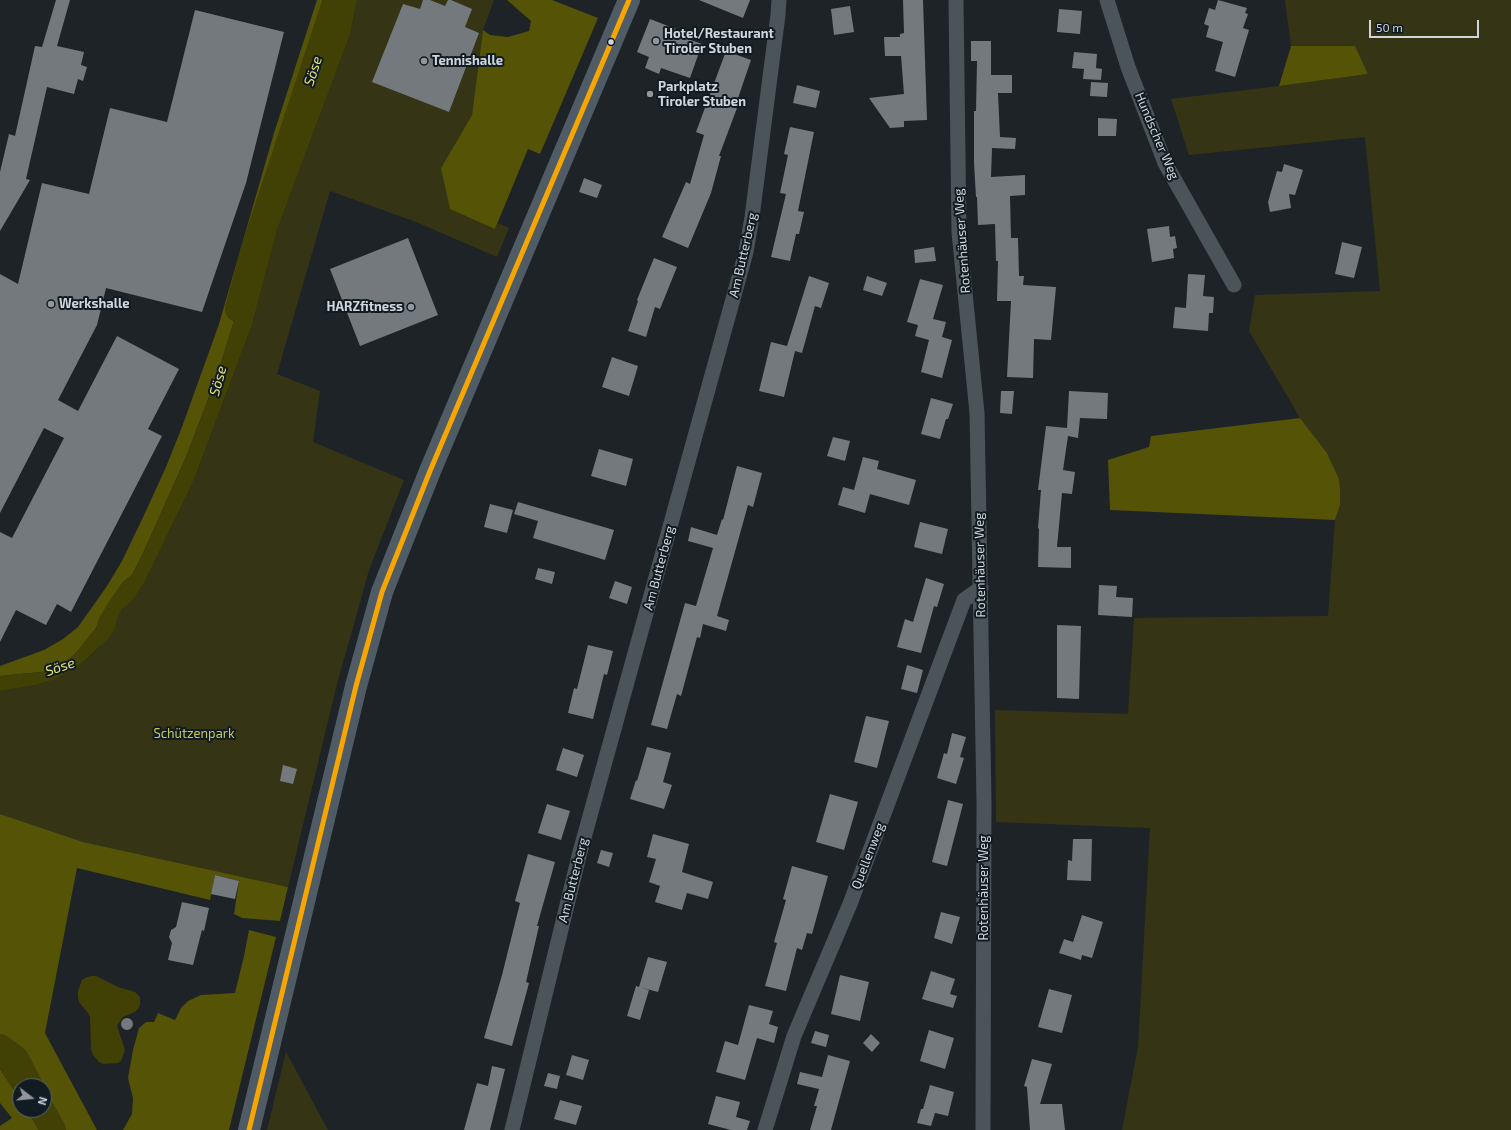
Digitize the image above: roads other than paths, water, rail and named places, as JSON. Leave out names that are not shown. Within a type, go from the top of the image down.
[{"type":"main road","points":[[249,1130],[356,686],[382,592],[430,471],[629,0]]},
{"type":"street","name":"Am Butterberg","points":[[512,1130],[580,852],[746,252],[752,217],[778,15],[778,0]]},
{"type":"street","name":"Rotenhäuser Weg","points":[[956,0],[959,232],[978,413],[984,801],[983,1130]]},
{"type":"street","name":"Hundscher Weg","points":[[1107,0],[1128,67],[1165,163],[1234,285]]},
{"type":"street","name":"Quellenweg","points":[[764,1130],[794,1036],[850,904],[964,600],[981,588]]},
{"type":"water","points":[[337,0],[357,0],[350,35],[277,230],[252,325],[193,482],[145,581],[135,597],[122,609],[117,619],[115,629],[108,639],[82,663],[67,673],[52,680],[36,685],[0,691],[0,676],[51,671],[65,663],[76,653],[96,628],[100,617],[110,600],[123,582],[132,575],[145,549],[186,457],[217,376],[297,116],[309,86]]},
{"type":"water","points":[[91,976],[96,976],[118,987],[135,992],[140,997],[140,1005],[138,1009],[135,1012],[123,1017],[117,1026],[125,1050],[121,1061],[118,1063],[103,1064],[99,1062],[93,1055],[91,1049],[90,1017],[79,1002],[78,991],[82,980]]},
{"type":"water","points":[[0,1041],[4,1050],[13,1060],[22,1078],[12,1078],[12,1087],[0,1069]]},
{"type":"water","points":[[32,1118],[43,1118],[49,1130],[39,1130]]},
{"type":"waterway","name":"Söse","points":[[238,309],[255,246],[336,0]]},
{"type":"waterway","name":"Söse","points":[[0,1047],[16,1059],[26,1078]]},
{"type":"waterway","name":"Söse","points":[[46,1118],[53,1130]]},
{"type":"place","name":"Hotel/Restaurant Tiroler Stuben","points":[[656,41]]},
{"type":"place","name":"Tennishalle","points":[[424,61]]},
{"type":"place","name":"Parkplatz Tiroler Stuben","points":[[650,94]]},
{"type":"place","name":"Werkshalle","points":[[51,304]]},
{"type":"place","name":"HARZfitness","points":[[411,307]]},
{"type":"park label","name":"Schützenpark","points":[[194,734]]}]
